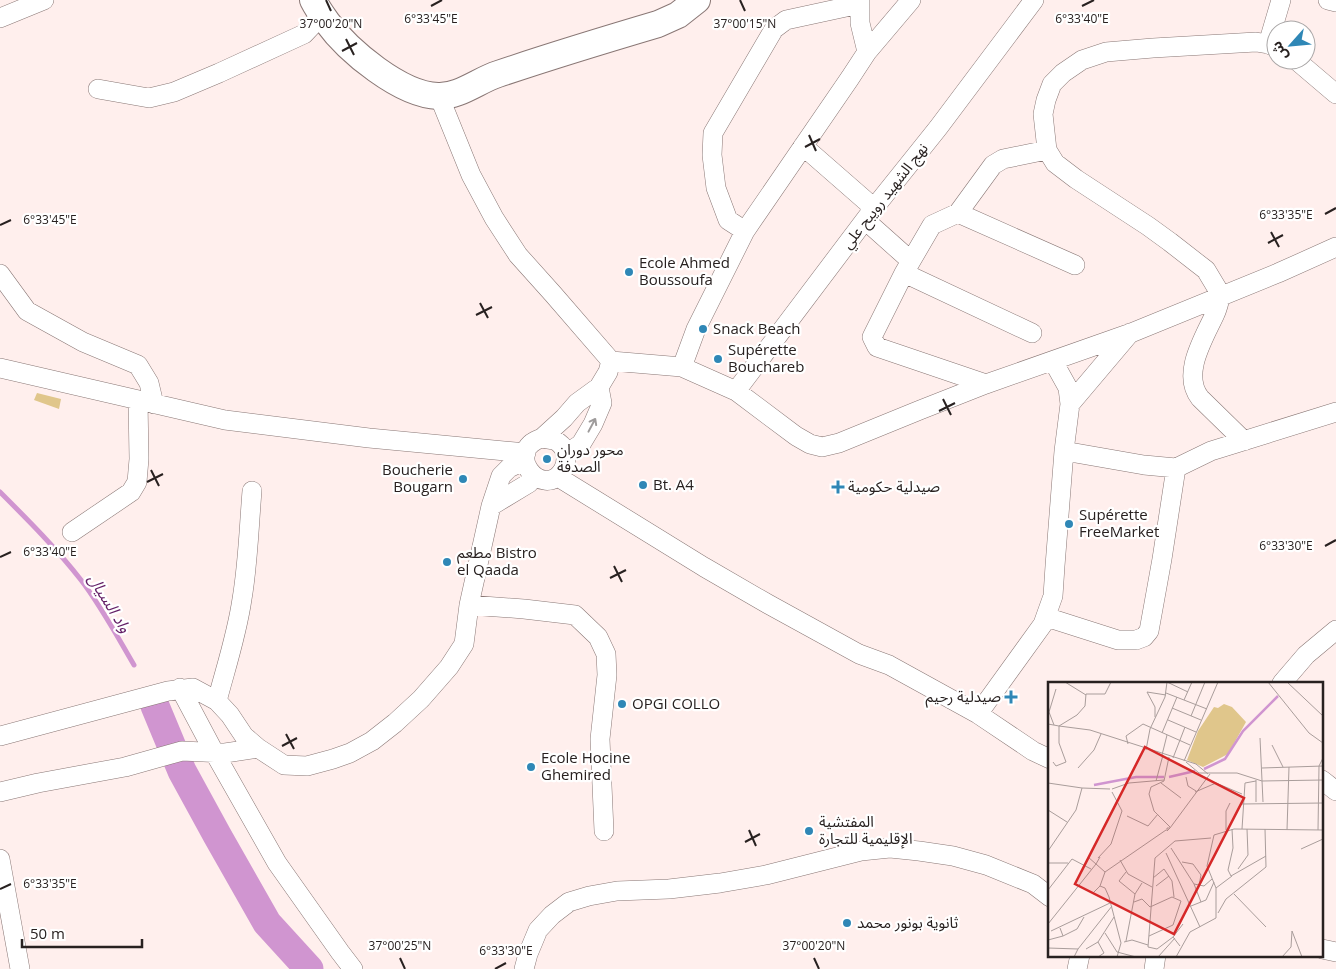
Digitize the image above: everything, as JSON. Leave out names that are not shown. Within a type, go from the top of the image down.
[{"type":"main road","points":[[317,7],[343,41],[380,72],[406,87],[439,96],[459,92],[496,75],[658,24],[678,15],[697,0]]},
{"type":"street","points":[[0,18],[44,0]]},
{"type":"street","points":[[682,367],[696,329],[745,231],[866,52],[911,0]]},
{"type":"street","name":"نهج الشهيد رويبح علي","points":[[736,391],[869,214],[938,128],[1034,0]]},
{"type":"street","points":[[1277,20],[1281,0]]},
{"type":"street","points":[[1328,0],[1336,2]]},
{"type":"street","points":[[745,231],[728,220],[716,188],[712,154],[713,133],[774,30],[786,20],[860,2],[860,23],[866,52]]},
{"type":"street","points":[[98,89],[149,98],[174,92],[219,74],[304,34],[317,7]]},
{"type":"street","points":[[1244,441],[1194,390],[1193,370],[1201,342],[1216,312],[1221,295],[1206,270],[1148,226],[1076,179],[1055,162],[1047,150],[1043,114],[1052,84],[1063,73],[1082,60],[1106,52],[1256,42],[1266,44]]},
{"type":"street","points":[[1308,70],[1336,94]]},
{"type":"street","points":[[439,96],[471,175],[503,233],[518,255],[611,361],[682,367],[736,391],[796,436],[810,444],[822,447],[839,443],[986,384],[1131,332],[1278,273],[1336,247]]},
{"type":"street","points":[[803,146],[869,214],[907,267],[1032,333]]},
{"type":"street","points":[[986,384],[877,347],[872,337],[907,267],[932,225],[958,213],[993,165],[1003,160],[1047,150]]},
{"type":"street","points":[[958,213],[1075,265]]},
{"type":"street","points":[[0,274],[27,311],[83,342],[138,365],[150,383],[137,482],[131,492],[72,532]]},
{"type":"street","points":[[1070,404],[1131,332]]},
{"type":"street","points":[[611,361],[608,372],[599,387],[577,403],[542,438],[533,442],[528,447],[528,463],[542,480],[558,477],[768,604],[859,654],[889,665],[978,714],[1032,751],[1048,758]]},
{"type":"street","points":[[978,714],[1043,624],[1054,596],[1064,451],[1070,404],[1068,388],[1052,361]]},
{"type":"street","points":[[0,368],[225,420],[369,438],[528,463]]},
{"type":"street","points":[[566,454],[581,444],[594,424],[602,404],[599,387]]},
{"type":"street","points":[[1064,451],[1144,465],[1176,468],[1211,451],[1271,434],[1336,412]]},
{"type":"street","points":[[542,438],[553,439],[559,443],[566,454],[564,467],[558,477]]},
{"type":"street","points":[[0,736],[174,689],[193,688],[217,700],[244,736],[284,765],[307,766],[350,753],[372,741],[421,699],[449,667],[464,644],[469,605],[491,506],[501,476],[506,470],[528,463]]},
{"type":"street","points":[[1046,617],[1118,640],[1136,640],[1144,637],[1149,631],[1176,468]]},
{"type":"street","points":[[217,700],[242,600],[252,491]]},
{"type":"street","points":[[469,605],[575,615],[598,637],[606,654],[607,675],[600,739],[604,830]]},
{"type":"street","points":[[1283,682],[1306,655],[1336,630]]},
{"type":"street","points":[[174,689],[214,752],[277,863],[353,969]]},
{"type":"street","points":[[0,792],[125,767],[177,753],[225,753],[258,748]]},
{"type":"street","points":[[1324,782],[1336,791]]},
{"type":"street","points":[[524,969],[538,930],[552,915],[569,902],[617,891],[669,889],[720,883],[766,875],[861,851],[890,848],[953,856],[1041,884]]},
{"type":"street","points":[[0,858],[8,951],[20,969]]},
{"type":"street","points":[[1077,969],[1080,956]]},
{"type":"street","points":[[1154,969],[1156,956]]},
{"type":"shaded area","points":[[37,393],[61,399],[59,409],[34,400]]},
{"type":"waterway","name":"واد السيال","points":[[0,492],[52,545],[81,580],[134,665]]},
{"type":"waterway","points":[[155,706],[182,771],[267,923],[309,969]]},
{"type":"place","name":"Ecole Ahmed Boussoufa","points":[[629,272]]},
{"type":"place","name":"Snack Beach","points":[[703,329]]},
{"type":"place","name":"Supérette Bouchareb","points":[[718,359]]},
{"type":"place","name":"محور دوران الصدفة","points":[[547,459]]},
{"type":"place","name":"Boucherie Bougarn","points":[[463,479]]},
{"type":"place","name":"Bt. A4","points":[[643,485]]},
{"type":"place","name":"صيدلية حكومية","points":[[838,487]]},
{"type":"place","name":"Supérette FreeMarket","points":[[1069,524]]},
{"type":"place","name":"مطعم Bistro el Qaada","points":[[447,562]]},
{"type":"place","name":"صيدلية رحيم","points":[[1011,697]]},
{"type":"place","name":"OPGI COLLO","points":[[622,704]]},
{"type":"place","name":"Ecole Hocine Ghemired","points":[[531,767]]},
{"type":"place","name":"المفتشية الإقليمية للتجارة","points":[[809,831]]},
{"type":"place","name":"ثانوية بونور محمد","points":[[847,923]]}]
